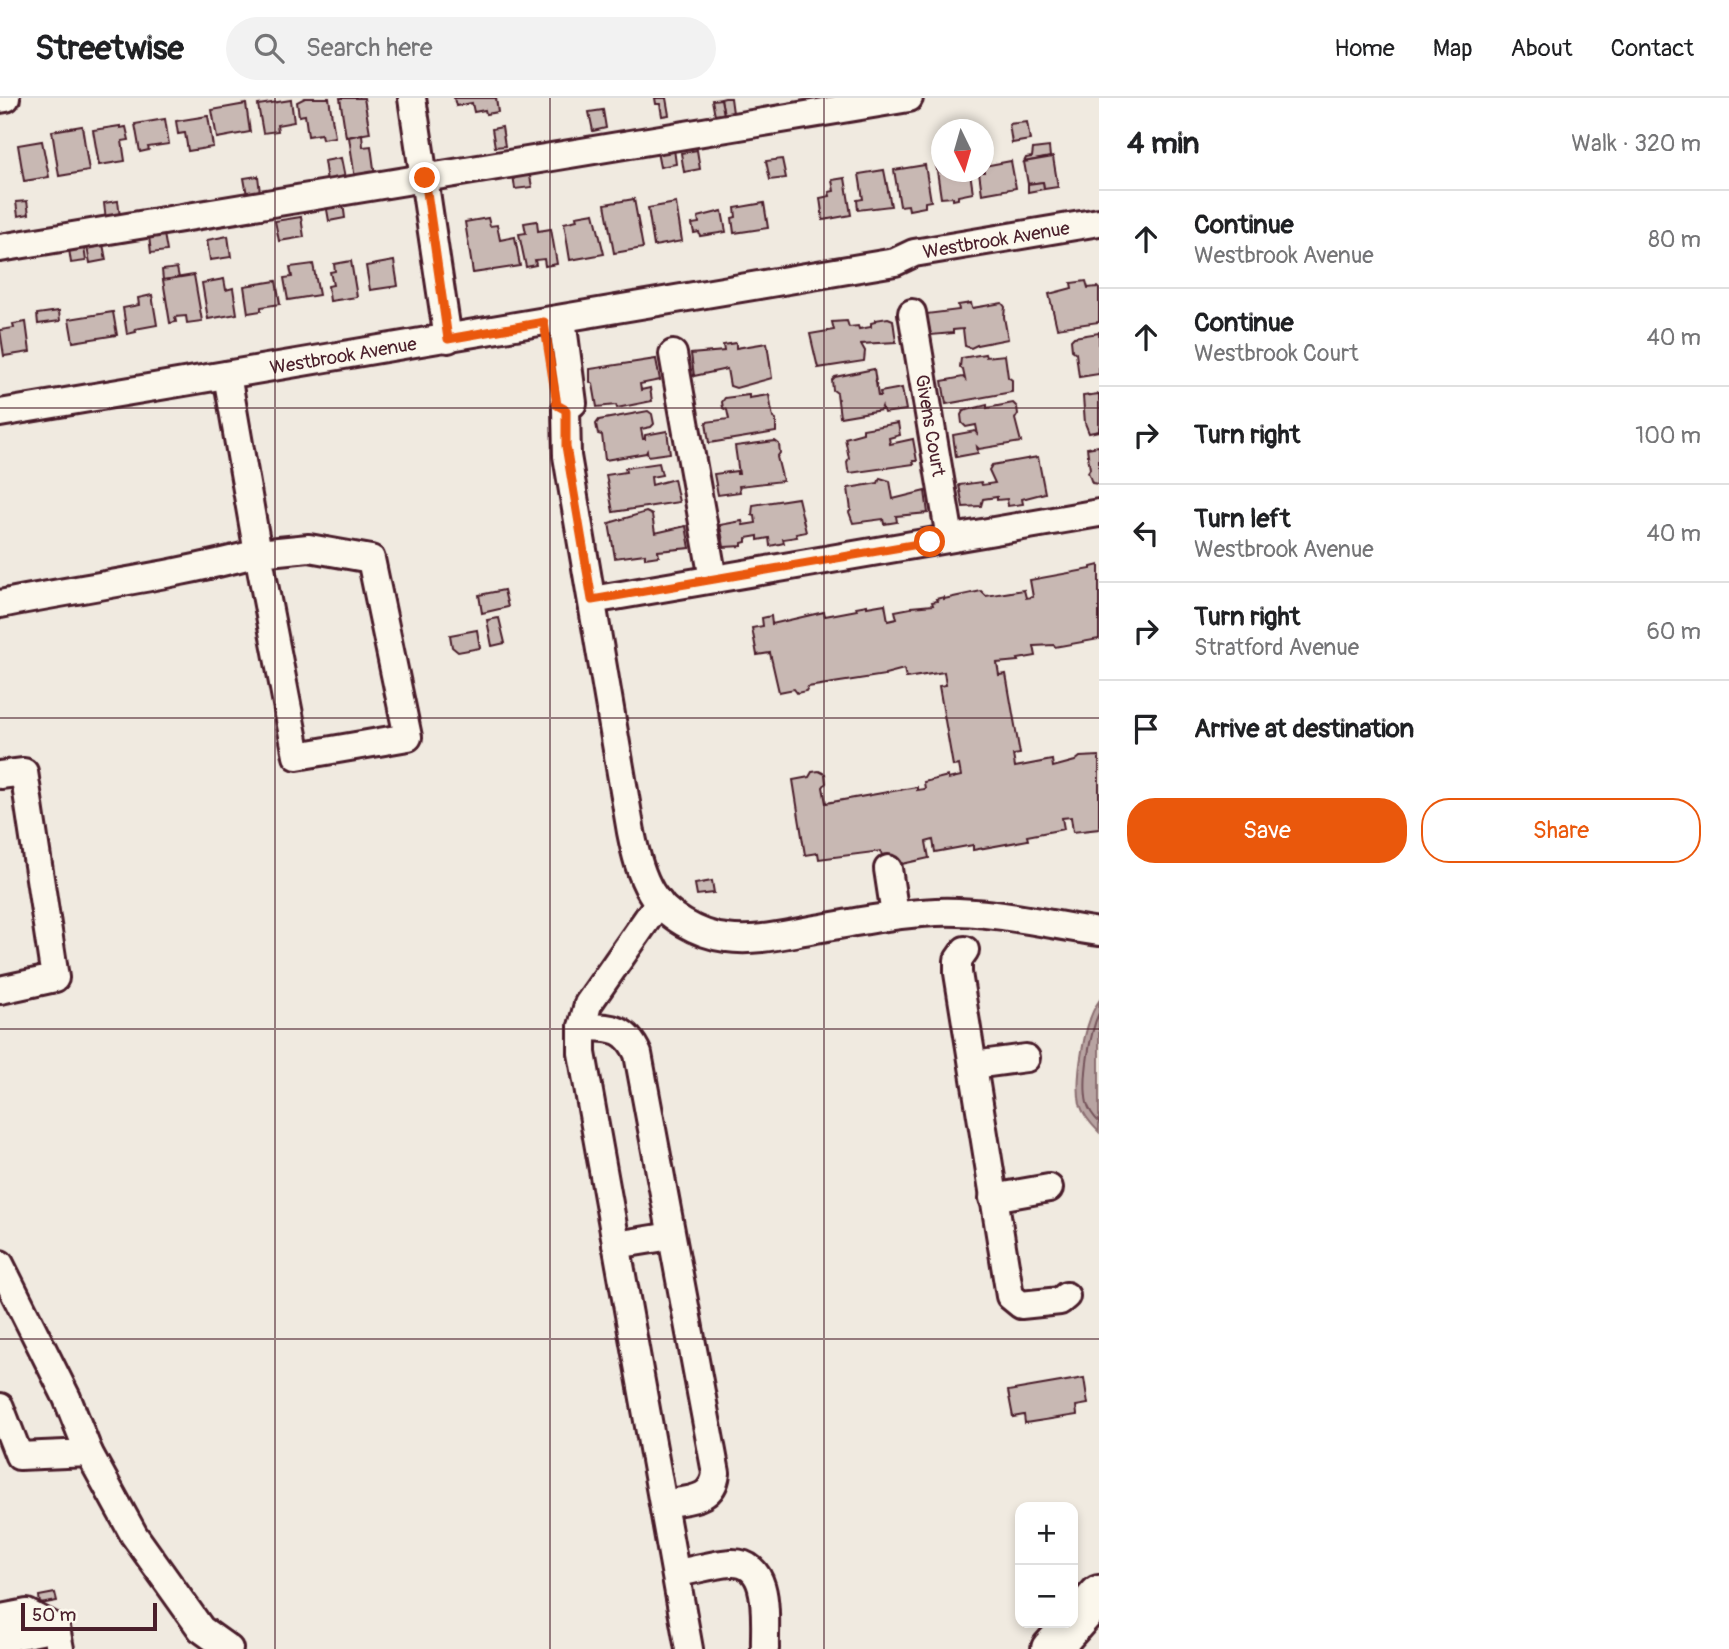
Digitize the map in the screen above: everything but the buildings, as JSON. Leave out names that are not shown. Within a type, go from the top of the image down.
[{"type":"highway","points":[[1051,1649],[1099,1595]]},
{"type":"street","points":[[0,99],[6,98]]},
{"type":"street","points":[[412,98],[448,339]]},
{"type":"street","points":[[0,248],[909,98]]},
{"type":"street","name":"Westbrook Avenue","points":[[0,412],[895,262],[914,253],[1099,222]]},
{"type":"street","name":"Westbrook Avenue","points":[[895,262],[914,264],[1000,256],[1099,233]]},
{"type":"street","name":"Givens Court","points":[[912,313],[950,538]]},
{"type":"street","points":[[553,321],[572,393],[573,403],[566,410],[566,446],[631,832],[643,876],[659,902],[699,931],[717,937],[743,940],[895,915],[938,912],[974,914],[1099,932]]},
{"type":"street","points":[[673,354],[713,579]]},
{"type":"street","points":[[0,604],[198,569],[258,553],[309,548],[371,559],[408,737],[297,756],[258,553],[227,375]]},
{"type":"street","points":[[592,600],[1099,513]]},
{"type":"street","points":[[0,775],[24,772],[55,978],[0,990]]},
{"type":"street","points":[[888,869],[895,915]]},
{"type":"street","points":[[659,902],[588,1004],[582,1027],[583,1068],[689,1649]]},
{"type":"street","points":[[965,950],[958,960],[958,973],[1008,1287],[1014,1301],[1021,1305],[1060,1301],[1066,1296]]},
{"type":"street","points":[[582,1027],[613,1028],[625,1034],[638,1054],[716,1473],[712,1490],[704,1496],[664,1504]]},
{"type":"street","points":[[974,1065],[1026,1058]]},
{"type":"street","points":[[993,1198],[1049,1188]]},
{"type":"street","points":[[616,1245],[671,1236]]},
{"type":"street","points":[[0,1264],[67,1398],[89,1453],[134,1535],[201,1629],[229,1649]]},
{"type":"street","points":[[0,1407],[19,1456],[89,1453]]},
{"type":"street","points":[[677,1573],[733,1563],[745,1565],[754,1571],[764,1594],[765,1649]]},
{"type":"street","points":[[1,1618],[27,1613],[58,1638]]},
{"type":"street","points":[[0,1639],[58,1638]]},
{"type":"water","points":[[1099,1001],[1099,1132],[1081,1108],[1079,1081],[1085,1036]]},
{"type":"route","points":[[425,178],[448,339],[544,322],[557,405],[566,410],[566,446],[592,600],[930,542]]}]
